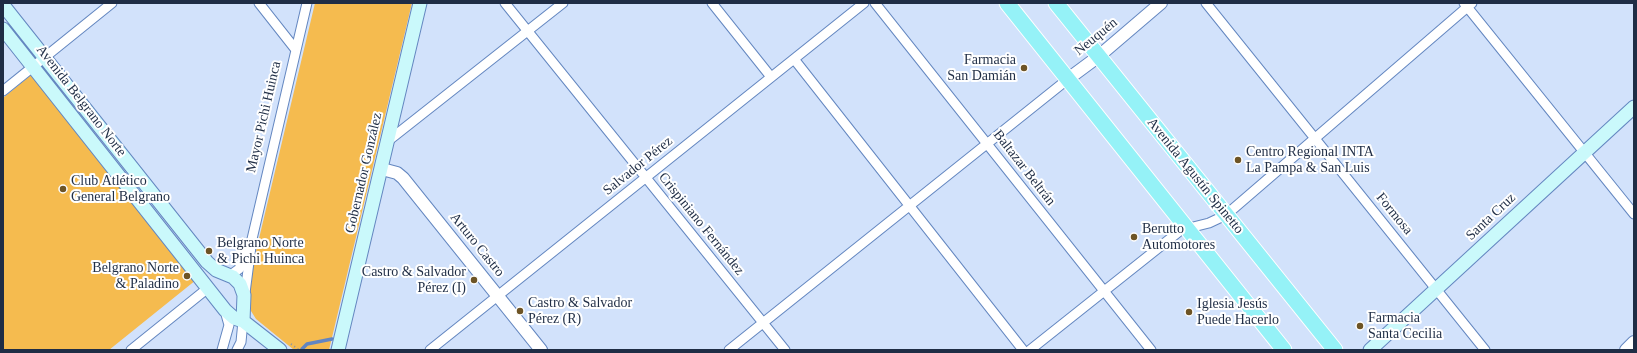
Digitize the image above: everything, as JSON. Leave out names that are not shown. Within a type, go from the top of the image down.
[{"type":"main road","name":"Gobernador González","points":[[338,350],[420,3]]},
{"type":"main road","points":[[1007,3],[1284,350]]},
{"type":"main road","name":"Avenida Agustín Spinetto","points":[[1056,3],[1335,350]]},
{"type":"main road","name":"Avenida Belgrano Norte","points":[[3,5],[207,262],[223,273],[233,277],[240,284],[245,298]]},
{"type":"main road","name":"Avenida Belgrano Norte","points":[[3,29],[225,310],[234,318],[243,321],[280,350]]},
{"type":"main road","name":"Santa Cruz","points":[[1370,350],[1634,107]]},
{"type":"main road","points":[[208,288],[207,282],[209,277],[214,273],[223,273]]},
{"type":"main road","name":"Mayor Pichi Huinca","points":[[243,321],[245,298]]},
{"type":"street","points":[[3,91],[112,3]]},
{"type":"street","points":[[259,3],[296,50]]},
{"type":"street","name":"Mayor Pichi Huinca","points":[[245,298],[252,239],[307,3]]},
{"type":"street","name":"Crispiniano Fernández","points":[[505,3],[784,350]]},
{"type":"street","points":[[388,141],[563,3]]},
{"type":"street","points":[[712,3],[771,77]]},
{"type":"street","name":"Salvador Pérez","points":[[430,350],[864,3]]},
{"type":"street","name":"Baltazar Beltrán","points":[[875,3],[1151,350]]},
{"type":"street","name":"Neuquén","points":[[1068,79],[1098,56],[1160,3]]},
{"type":"street","name":"Formosa","points":[[1206,3],[1485,350]]},
{"type":"street","points":[[1030,350],[1176,233],[1186,228],[1209,223],[1226,215],[1468,4],[1634,214]]},
{"type":"street","points":[[794,59],[1023,350]]},
{"type":"street","points":[[729,350],[1068,79]]},
{"type":"street","name":"Arturo Castro","points":[[382,168],[397,173],[403,178],[541,350]]},
{"type":"street","name":"Mayor Pichi Huinca","points":[[223,273],[232,274],[239,269],[252,239]]},
{"type":"street","points":[[131,350],[208,288]]},
{"type":"street","points":[[222,350],[229,325],[225,310]]},
{"type":"street","name":"Mayor Pichi Huinca","points":[[237,350],[241,342],[243,321]]},
{"type":"street","points":[[1626,350],[1634,342]]},
{"type":"shaded area","points":[[315,3],[412,3],[329,350],[294,350],[256,319],[251,311],[252,268]]},
{"type":"shaded area","name":"Club Atlético General Belgrano","points":[[32,74],[196,280],[109,350],[3,350],[3,98]]},
{"type":"waterway","points":[[302,349],[307,344],[332,339]]},
{"type":"place","name":"Farmacia San Damián","points":[[1024,68]]},
{"type":"place","name":"Centro Regional INTA La Pampa & San Luis","points":[[1238,160]]},
{"type":"place","name":"Club Atlético General Belgrano","points":[[63,189]]},
{"type":"place","name":"Berutto Automotores","points":[[1134,237]]},
{"type":"place","name":"Belgrano Norte & Pichi Huinca","points":[[209,251]]},
{"type":"place","name":"Belgrano Norte & Paladino","points":[[187,276]]},
{"type":"place","name":"Castro & Salvador Pérez (I)","points":[[474,280]]},
{"type":"place","name":"Castro & Salvador Pérez (R)","points":[[520,311]]},
{"type":"place","name":"Iglesia Jesús Puede Hacerlo","points":[[1189,312]]},
{"type":"place","name":"Farmacia Santa Cecilia","points":[[1360,326]]}]
